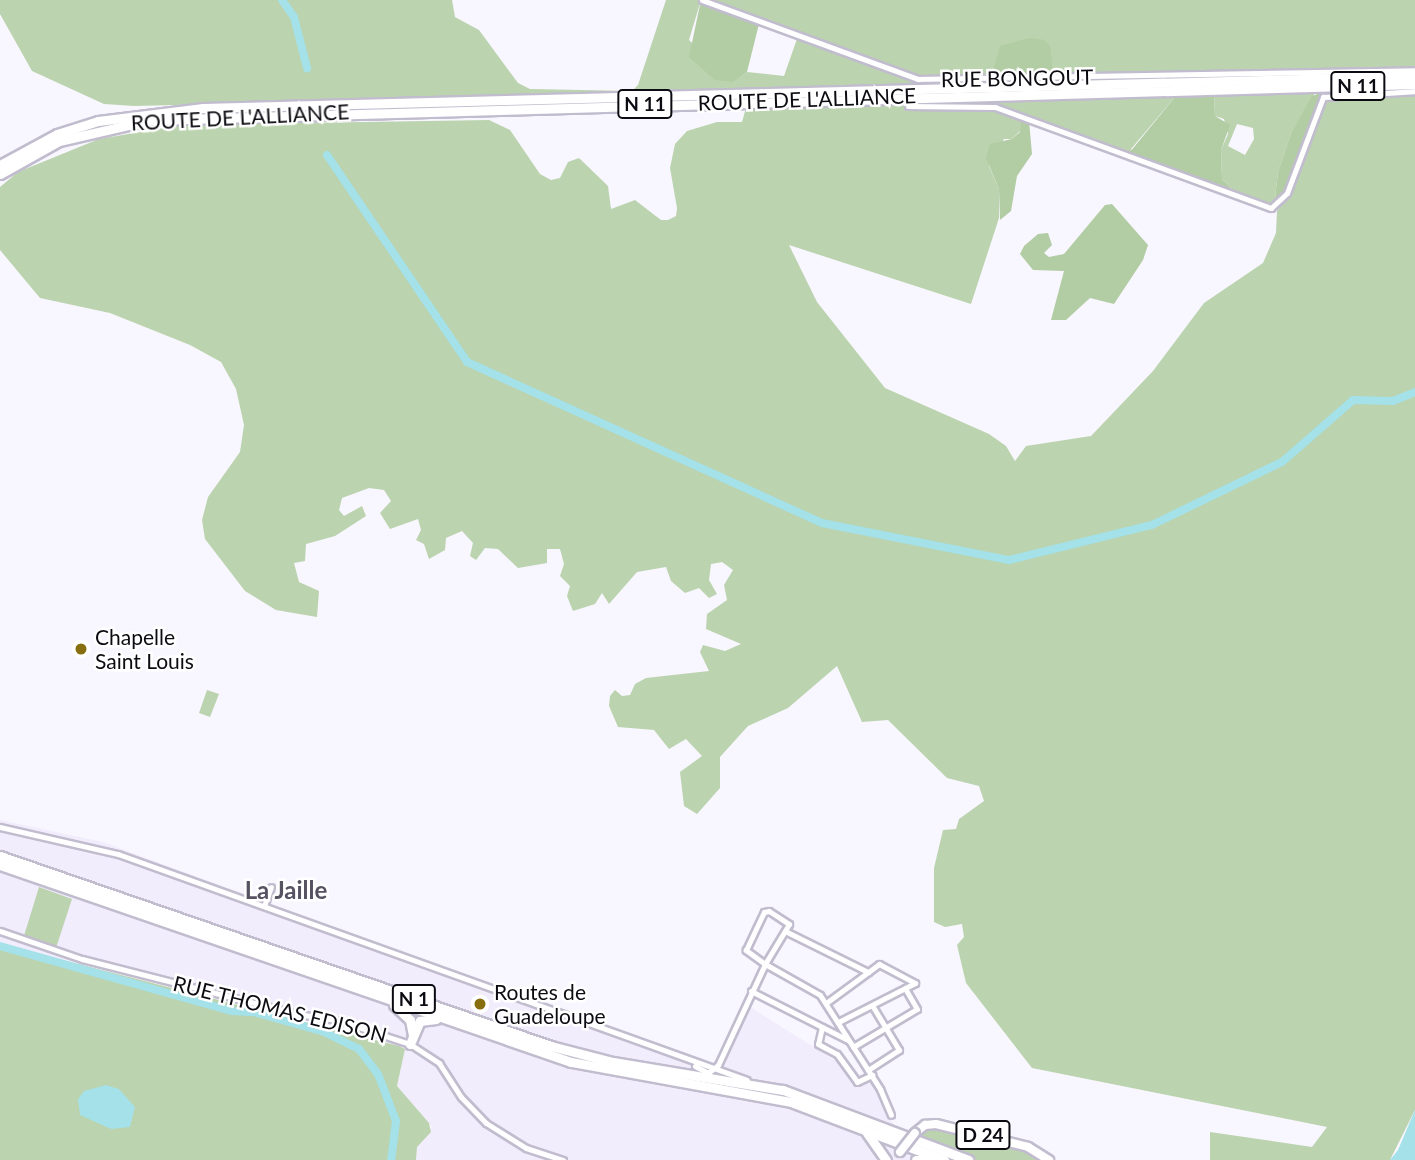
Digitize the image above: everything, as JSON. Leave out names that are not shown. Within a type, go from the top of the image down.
[{"type":"highway","name":"ROUTE DE L'ALLIANCE","points":[[0,165],[57,134],[98,121],[203,108],[1415,76]]},
{"type":"highway","name":"ROUTE DE L'ALLIANCE","points":[[0,174],[59,141],[150,120],[1415,84]]},
{"type":"highway","name":"N 1","points":[[0,856],[211,930],[335,976],[351,986],[501,1039],[610,1072],[791,1102],[944,1160]]},
{"type":"highway","name":"N 1","points":[[0,865],[180,927],[592,1057],[783,1090],[968,1160]]},
{"type":"highway","points":[[180,927],[242,957]]},
{"type":"highway","points":[[211,930],[251,936]]},
{"type":"highway","points":[[278,946],[335,976]]},
{"type":"highway","points":[[280,969],[335,976]]},
{"type":"highway","points":[[351,986],[401,1009],[410,1020],[412,1039]]},
{"type":"highway","points":[[412,1039],[420,1021],[432,1018],[501,1039]]},
{"type":"highway","points":[[863,1129],[876,1140],[886,1160]]},
{"type":"highway","points":[[916,1160],[932,1160]]},
{"type":"main road","name":"D 24","points":[[898,1156],[915,1133],[925,1125],[936,1124],[1028,1147],[1049,1160]]},
{"type":"street","name":"RUE BONGOUT","points":[[702,0],[918,79],[1415,69]]},
{"type":"street","points":[[908,106],[995,107],[1271,208],[1287,193],[1323,97],[1415,91]]},
{"type":"street","points":[[0,827],[91,846],[264,906],[683,1059],[803,1093],[835,1109]]},
{"type":"street","points":[[264,906],[271,887]]},
{"type":"street","points":[[715,1070],[751,991],[765,964],[785,931],[788,921],[764,912],[746,953],[765,964],[811,987],[826,1003],[870,1072],[891,1115]]},
{"type":"street","name":"RUE THOMAS EDISON","points":[[0,931],[82,959],[298,1014],[337,1020],[412,1039],[439,1063],[482,1120],[537,1157],[562,1160]]},
{"type":"street","points":[[785,931],[868,972]]},
{"type":"street","points":[[826,1003],[879,964],[915,983],[838,1022]]},
{"type":"street","points":[[853,1047],[917,1009],[905,988]]},
{"type":"street","points":[[751,991],[849,1041]]},
{"type":"street","points":[[822,1027],[818,1044],[837,1054],[857,1082],[899,1049],[872,1005]]},
{"type":"shaded area","points":[[0,820],[103,842],[715,1069],[742,1002],[836,1061],[857,1087],[871,1079],[910,1157],[917,1160],[416,1160],[417,1147],[432,1127],[397,1086],[405,1048],[326,1024],[0,944]]},
{"type":"green space","points":[[0,0],[452,0],[455,17],[479,30],[518,83],[530,89],[632,91],[638,85],[666,0],[701,0],[689,40],[734,82],[747,72],[784,76],[798,36],[702,0],[1415,0],[1415,69],[1137,75],[1003,81],[1004,84],[134,106],[104,104],[32,71],[0,14]]},
{"type":"green space","points":[[701,0],[760,20],[747,72],[734,82],[715,80],[689,57]]},
{"type":"green space","points":[[1029,38],[1044,40],[1050,46],[1053,74],[993,72],[1000,46]]},
{"type":"green space","points":[[1323,92],[1279,205],[1275,198],[1278,172],[1291,133],[1312,96]]},
{"type":"green space","points":[[1315,93],[1291,133],[1278,172],[1275,198],[1279,205],[1262,208],[1242,199],[1222,179],[1221,150],[1228,134],[1224,119],[1215,116],[1214,96]],"holes":[[[1237,124],[1253,128],[1254,139],[1245,155],[1228,146]]]},
{"type":"green space","points":[[1415,93],[1415,1110],[1390,1160],[1210,1160],[1210,1132],[1312,1147],[1327,1127],[1032,1068],[966,983],[957,945],[964,937],[962,924],[945,927],[934,922],[934,868],[943,830],[956,829],[959,819],[984,801],[979,786],[947,778],[888,720],[862,722],[837,666],[788,708],[748,726],[720,757],[720,788],[697,814],[684,806],[680,772],[702,756],[686,739],[669,749],[654,730],[618,727],[609,706],[610,696],[615,690],[622,696],[630,695],[635,684],[646,678],[709,671],[700,652],[703,645],[725,651],[741,644],[706,629],[707,614],[727,600],[724,585],[733,570],[722,562],[711,564],[709,580],[717,594],[709,598],[699,588],[685,593],[671,581],[666,567],[637,572],[609,604],[602,593],[595,604],[573,611],[567,596],[570,586],[560,576],[564,564],[560,549],[547,549],[547,563],[518,568],[498,549],[485,548],[476,560],[470,556],[473,543],[462,531],[446,538],[445,550],[429,559],[424,544],[416,540],[421,530],[418,519],[390,529],[380,513],[391,501],[384,490],[369,488],[342,498],[339,510],[344,516],[362,506],[366,516],[335,536],[306,544],[305,561],[294,563],[299,582],[319,591],[317,617],[276,610],[245,591],[205,539],[202,520],[208,497],[240,452],[244,425],[236,389],[221,362],[190,345],[110,313],[40,298],[0,250],[0,187],[18,172],[99,139],[181,125],[489,120],[510,130],[540,174],[551,180],[560,178],[568,162],[579,158],[608,186],[611,209],[635,200],[661,220],[668,220],[676,216],[677,208],[670,168],[675,144],[687,131],[717,122],[742,122],[746,108],[1175,97],[1131,149],[1138,159],[1032,119],[1012,139],[1004,139],[989,166],[999,189],[999,218],[971,304],[789,245],[817,302],[885,388],[989,434],[1006,446],[1015,461],[1026,446],[1091,436],[1153,371],[1204,303],[1263,263],[1276,233],[1277,211],[1286,199],[1327,97]]},
{"type":"green space","points":[[1214,96],[1215,116],[1230,125],[1221,150],[1222,179],[1242,199],[1130,152],[1175,97]]},
{"type":"green space","points":[[1029,121],[1032,154],[1017,176],[1011,211],[1000,220],[999,189],[986,158],[990,144],[1012,139],[1020,132],[1021,122]]},
{"type":"green space","points":[[1112,204],[1148,245],[1143,260],[1114,304],[1090,298],[1066,320],[1051,320],[1064,271],[1033,270],[1020,254],[1024,246],[1038,234],[1048,233],[1052,245],[1044,253],[1049,257],[1064,254],[1105,205]]},
{"type":"green space","points":[[207,690],[219,694],[210,717],[199,713]]},
{"type":"green space","points":[[39,887],[72,899],[56,948],[23,939]]},
{"type":"green space","points":[[0,944],[399,1046],[405,1049],[397,1086],[429,1123],[431,1132],[417,1147],[416,1160],[0,1160]]},
{"type":"green space","points":[[931,1128],[1031,1151],[1046,1160],[976,1160],[915,1138]]},
{"type":"water","points":[[106,1085],[119,1089],[135,1107],[130,1127],[111,1129],[80,1115],[78,1099],[84,1091]]},
{"type":"water","points":[[1415,1110],[1415,1160],[1390,1160],[1398,1150]]},
{"type":"waterway","points":[[282,0],[294,17],[307,68]]},
{"type":"waterway","points":[[327,155],[467,362],[822,523],[1009,560],[1152,525],[1282,462],[1353,400],[1393,401],[1415,392]]},
{"type":"waterway","points":[[0,946],[232,1011],[254,1012],[324,1032],[359,1049],[378,1074],[396,1121],[391,1160]]},
{"type":"place","name":"Chapelle Saint Louis","points":[[81,649]]},
{"type":"place","name":"Routes de Guadeloupe","points":[[480,1004]]},
{"type":"district","name":"La Jaille","points":[[286,890]]}]
